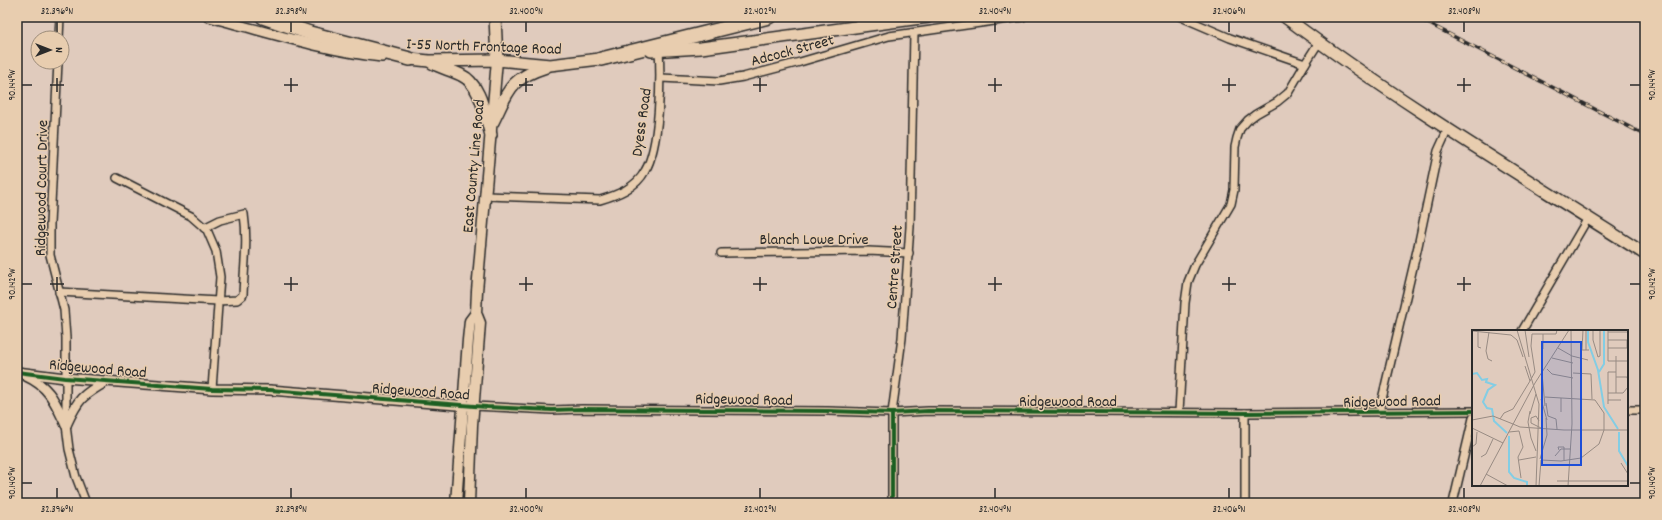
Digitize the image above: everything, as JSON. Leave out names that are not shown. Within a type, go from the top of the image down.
[{"type":"highway","points":[[263,17],[310,33],[410,59]]},
{"type":"highway","points":[[601,59],[769,17]]},
{"type":"main road","name":"I-55 North Frontage Road","points":[[410,59],[429,62],[497,60],[550,65],[659,50],[701,48],[928,17]]},
{"type":"main road","points":[[1285,17],[1319,42],[1448,129],[1645,254]]},
{"type":"main road","name":"East County Line Road","points":[[469,503],[480,323],[476,313],[497,60],[494,19]]},
{"type":"main road","points":[[429,62],[446,70],[462,75],[471,82],[478,93],[491,135]]},
{"type":"main road","points":[[493,122],[510,87],[518,79],[531,72],[550,65]]},
{"type":"main road","name":"East County Line Road","points":[[456,503],[460,470],[463,405],[470,321],[476,313]]},
{"type":"street","points":[[59,30],[60,17]]},
{"type":"street","name":"I-55 North Frontage Road","points":[[209,17],[346,51],[367,55],[410,59]]},
{"type":"street","name":"Adcock Street","points":[[661,78],[719,81],[800,62],[889,36],[1023,17]]},
{"type":"street","points":[[1181,17],[1230,38],[1305,64]]},
{"type":"street","name":"Centre Street","points":[[892,503],[892,414],[902,338],[909,253],[914,33]]},
{"type":"street","points":[[1180,412],[1185,303],[1188,282],[1195,265],[1231,204],[1234,190],[1235,147],[1240,129],[1256,114],[1277,102],[1288,92],[1319,42]]},
{"type":"street","name":"Dyess Road","points":[[486,196],[600,200],[613,197],[625,191],[634,184],[645,172],[650,160],[654,142],[661,78],[659,50]]},
{"type":"street","name":"Ridgewood Court Drive","points":[[58,70],[50,255],[64,310],[66,338],[66,425],[69,450],[74,470],[86,503]]},
{"type":"street","points":[[1378,412],[1418,246],[1438,151],[1448,129]]},
{"type":"street","points":[[117,178],[191,216],[207,230],[216,251],[220,276],[212,389]]},
{"type":"street","points":[[59,292],[218,301],[237,300],[243,295],[246,258],[246,225],[244,214],[220,220],[204,228]]},
{"type":"street","points":[[1523,330],[1588,218]]},
{"type":"street","name":"Blanch Lowe Drive","points":[[720,253],[868,251],[909,253]]},
{"type":"street","points":[[17,372],[36,380],[47,389],[66,425]]},
{"type":"street","name":"Ridgewood Road","points":[[17,372],[65,378],[212,389],[270,390],[474,406],[552,410],[828,411],[892,414],[928,411],[1245,413],[1472,411]]},
{"type":"street","points":[[66,425],[78,401],[85,394],[107,381]]},
{"type":"street","points":[[1628,410],[1645,410]]},
{"type":"street","points":[[1245,413],[1245,503]]},
{"type":"street","points":[[1453,503],[1472,422]]},
{"type":"railway","points":[[1416,17],[1645,135]]},
{"type":"cycle path","points":[[17,372],[65,378],[212,389],[270,390],[487,407],[552,410],[828,411],[892,413],[928,411],[1245,413],[1472,411]]},
{"type":"cycle path","points":[[892,413],[892,503]]}]
